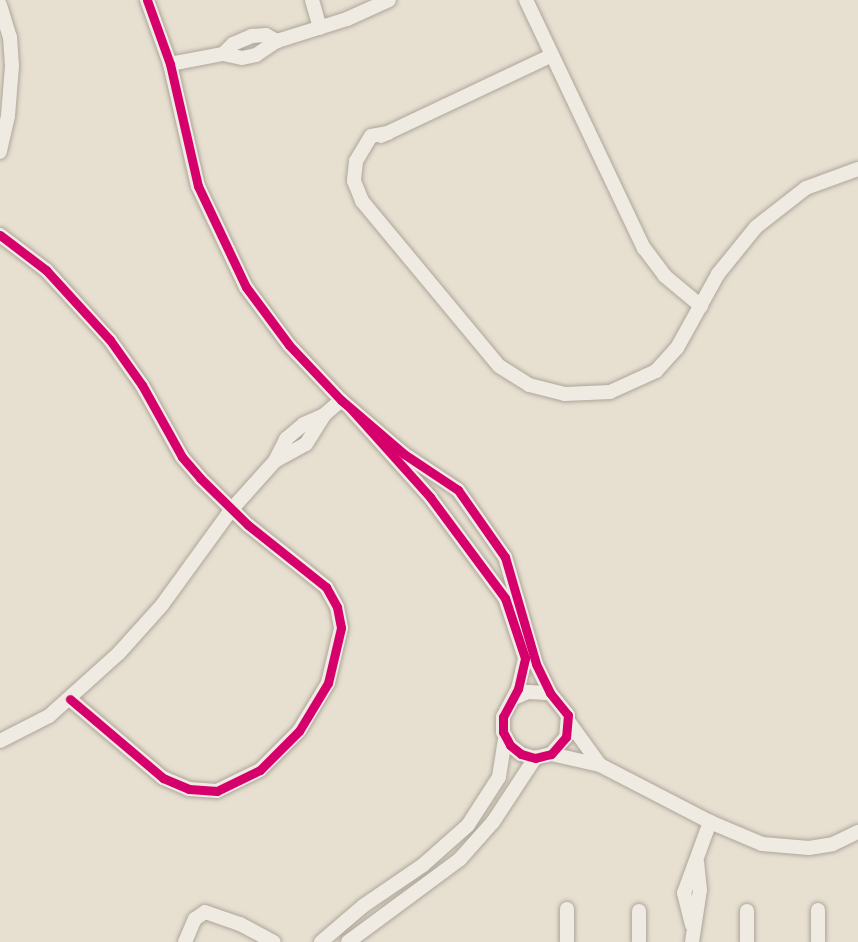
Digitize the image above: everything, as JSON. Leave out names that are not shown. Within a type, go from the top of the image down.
[{"type":"street","points":[[147,0],[170,64],[198,186],[228,256],[266,317],[340,400],[404,454],[443,477],[470,505],[505,556],[522,631],[525,663],[514,698],[503,717],[505,739],[499,777],[468,825],[431,859],[363,906],[321,942]]},
{"type":"street","points":[[312,0],[320,28]]},
{"type":"street","points":[[170,64],[223,54],[249,57],[263,52],[277,41],[320,28],[389,0]]},
{"type":"street","points":[[526,0],[644,248],[664,276],[701,306]]},
{"type":"street","points":[[0,4],[10,38],[12,66],[8,116],[0,152]]},
{"type":"street","points":[[223,54],[233,44],[252,36],[266,35],[277,41]]},
{"type":"street","points":[[552,55],[388,133],[374,137],[359,168],[360,183],[378,220],[490,356],[508,373],[541,389],[589,395],[621,389],[645,378],[671,356],[729,259],[771,213],[819,181],[858,169]]},
{"type":"street","points":[[0,235],[46,270],[110,340],[142,385],[182,457],[231,510],[320,581],[337,607],[341,628],[337,658],[316,707],[294,738],[269,763],[240,782],[217,791],[189,789],[155,772],[70,699]]},
{"type":"street","points":[[0,741],[36,725],[70,699],[148,623],[231,510],[275,461],[294,431],[324,415],[340,400]]},
{"type":"street","points":[[352,410],[438,507],[505,598],[550,693],[565,708],[569,722],[600,765]]},
{"type":"street","points":[[514,698],[528,692],[550,693]]},
{"type":"street","points":[[551,754],[566,737],[569,722]]},
{"type":"street","points":[[505,739],[515,750],[535,758],[551,754],[600,765],[752,841],[783,848],[822,846],[858,832]]},
{"type":"street","points":[[348,942],[460,859],[493,822],[535,758]]},
{"type":"street","points":[[692,942],[692,925],[700,890],[697,863],[710,822]]},
{"type":"street","points":[[567,909],[567,942]]},
{"type":"street","points":[[818,910],[818,942]]},
{"type":"street","points":[[639,911],[639,942]]},
{"type":"street","points":[[747,911],[747,942]]},
{"type":"street","points":[[185,942],[195,919],[205,912],[240,924],[274,942]]},
{"type":"cycle path","points":[[147,0],[170,64],[198,186],[246,287],[289,345],[341,400],[404,454],[458,490],[505,557],[536,664],[550,693],[568,715],[566,737],[551,754],[535,758],[521,754],[510,745],[503,732],[503,717],[518,689],[525,658],[505,598],[430,497],[352,410]]},
{"type":"cycle path","points":[[0,235],[46,270],[110,340],[142,385],[182,457],[200,478],[248,525],[326,587],[337,607],[341,628],[328,683],[299,731],[260,770],[217,791],[189,789],[163,778],[70,699]]}]
